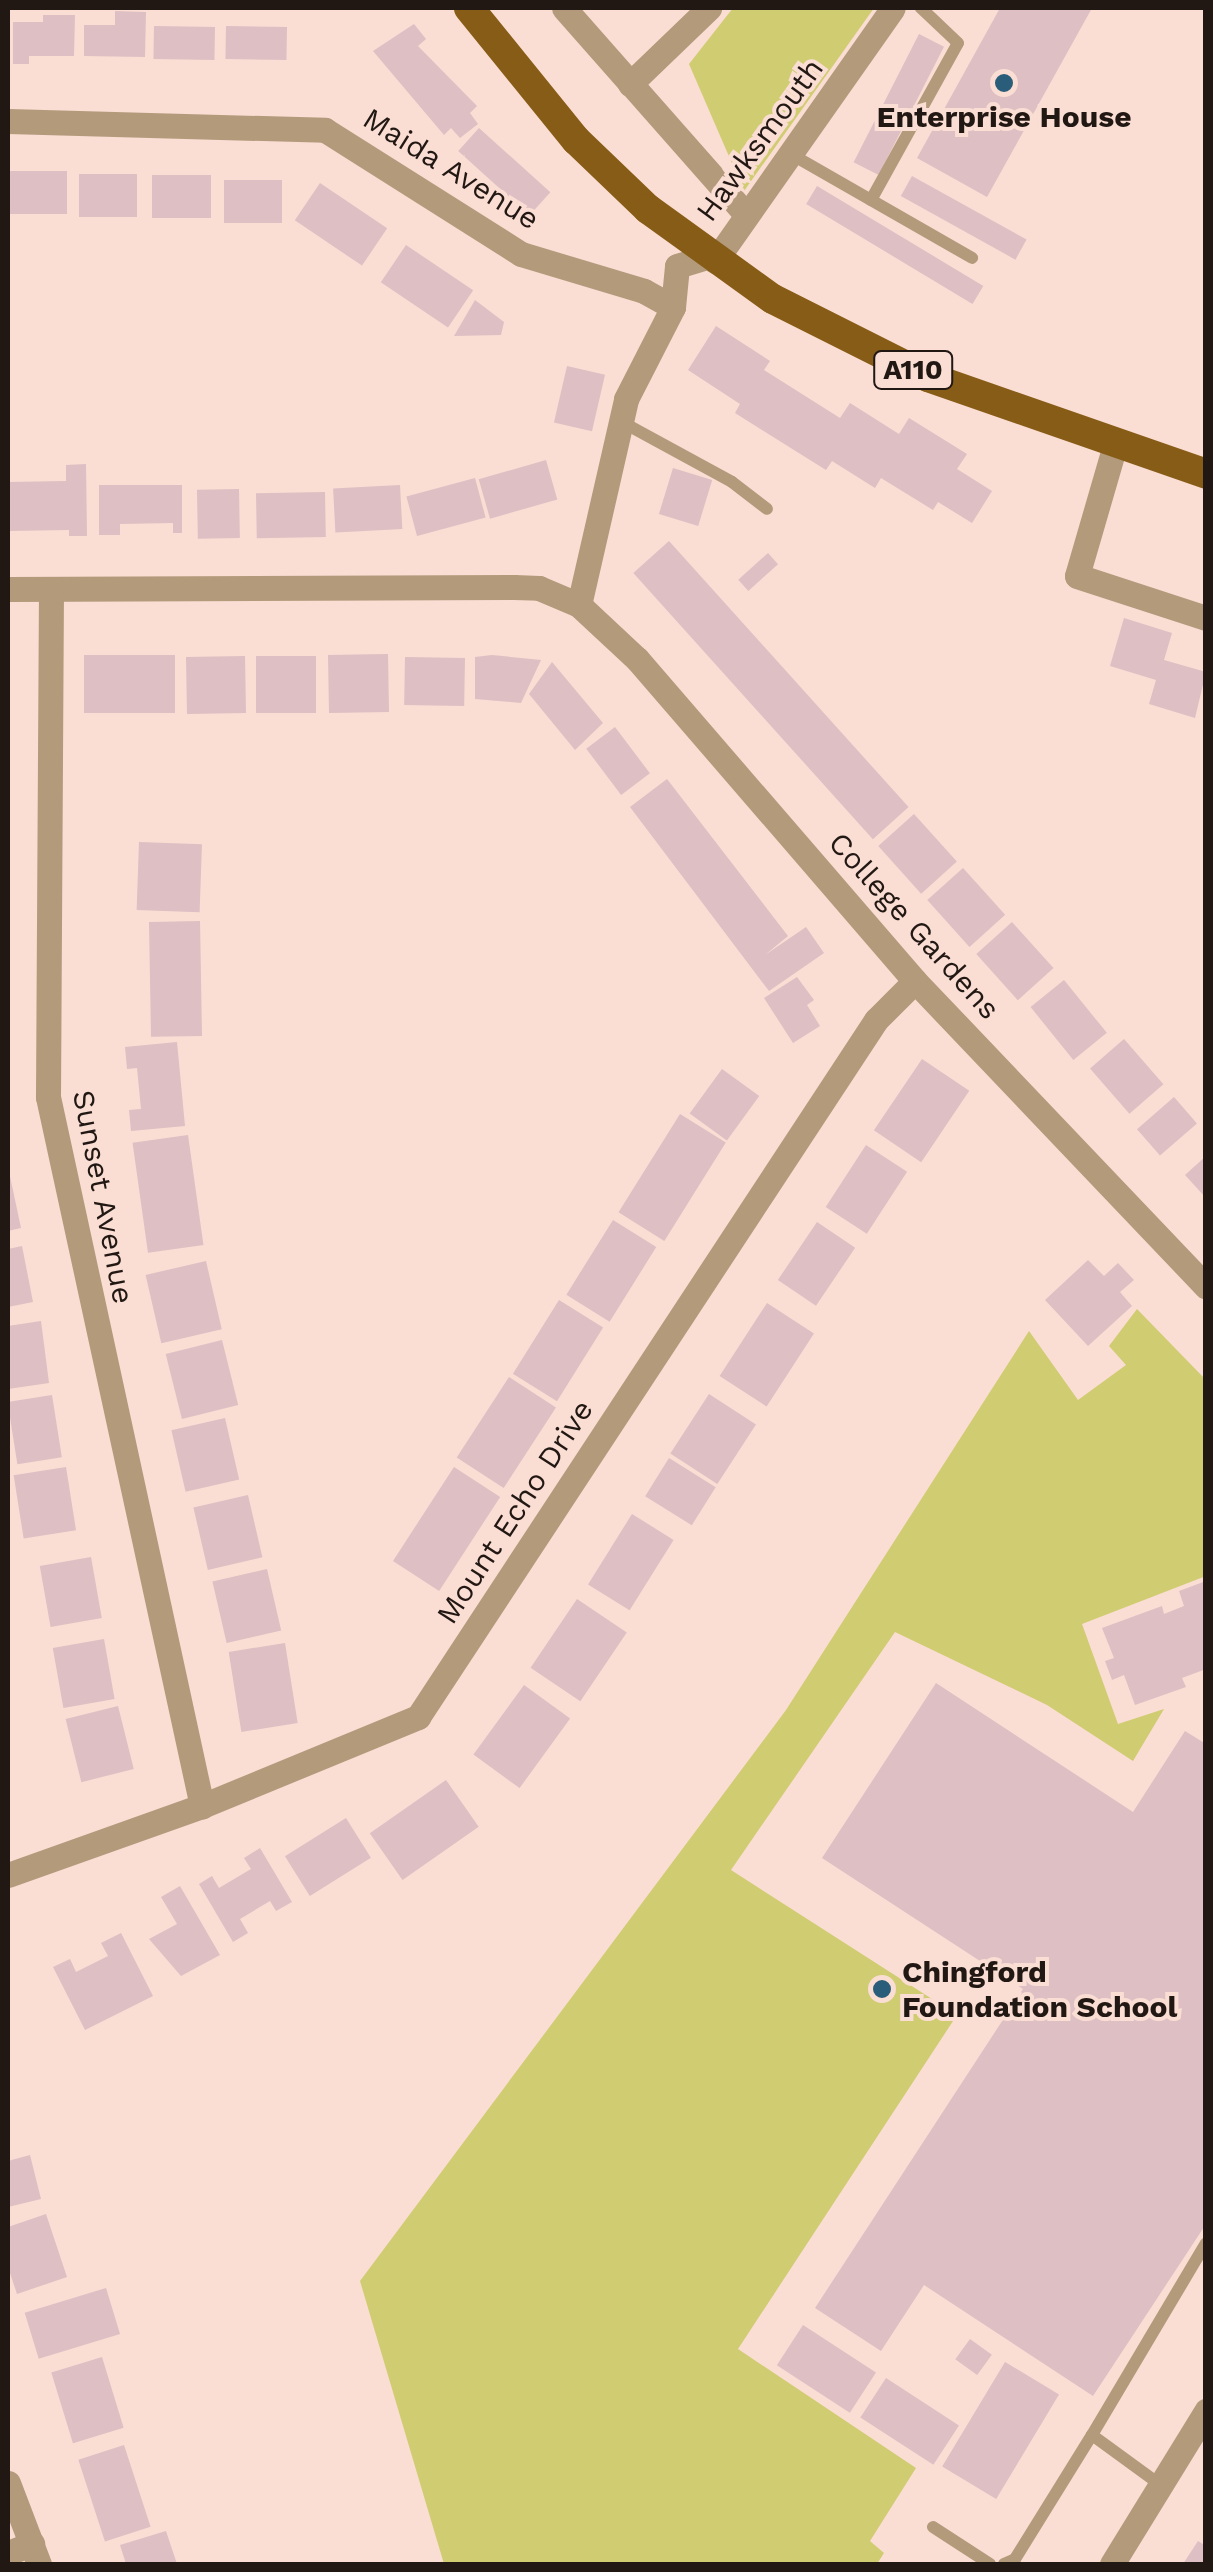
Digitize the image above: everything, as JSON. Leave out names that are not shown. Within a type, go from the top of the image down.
[{"type":"main road","name":"A110","points":[[472,8],[576,140],[711,259],[851,342],[988,401],[1206,474]]},
{"type":"street","points":[[564,8],[745,213]]},
{"type":"street","points":[[630,84],[709,8]]},
{"type":"street","name":"Hawksmouth","points":[[711,259],[893,8]]},
{"type":"street","name":"Maida Avenue","points":[[8,121],[325,130],[521,254],[644,291],[673,306]]},
{"type":"street","points":[[578,605],[626,399],[673,306],[677,266],[711,259]]},
{"type":"street","points":[[1116,445],[1077,576],[1206,618]]},
{"type":"street","name":"College Gardens","points":[[8,589],[514,587],[539,588],[578,605],[637,659],[916,981],[1206,1287]]},
{"type":"street","name":"Sunset Avenue","points":[[51,589],[48,1097],[202,1806]]},
{"type":"street","name":"Mount Echo Drive","points":[[8,1875],[202,1806],[418,1717],[876,1020],[916,981]]},
{"type":"street","points":[[1112,2564],[1206,2411]]},
{"type":"street","points":[[8,2483],[26,2554]]},
{"type":"lane","points":[[870,200],[958,43],[921,8]]},
{"type":"lane","points":[[789,153],[972,258]]},
{"type":"lane","points":[[622,422],[732,482],[767,509]]},
{"type":"lane","points":[[1004,2564],[1015,2558],[1206,2243]]},
{"type":"lane","points":[[1092,2434],[1162,2486]]},
{"type":"lane","points":[[933,2527],[990,2564]]},
{"type":"shaded area","points":[[733,8],[874,8],[744,191],[689,64]]},
{"type":"shaded area","points":[[1137,1309],[1205,1379],[1206,1576],[1082,1624],[1118,1724],[1164,1709],[1133,1761],[1047,1705],[895,1632],[731,1870],[957,2015],[738,2349],[916,2468],[870,2541],[884,2553],[877,2564],[444,2564],[360,2281],[786,1710],[1029,1331],[1078,1400],[1126,1365],[1109,1346]]},
{"type":"building","name":"Enterprise House","points":[[1000,8],[1092,8],[987,197],[917,158]]},
{"type":"building","points":[[115,11],[146,12],[145,57],[84,56],[84,25],[115,25]]},
{"type":"building","points":[[43,15],[75,15],[74,56],[29,56],[29,64],[13,64],[13,22],[43,22]]},
{"type":"building","points":[[414,24],[426,39],[418,46],[477,106],[470,113],[478,124],[460,138],[451,128],[444,135],[373,51]]},
{"type":"building","points":[[154,26],[215,27],[214,60],[153,59]]},
{"type":"building","points":[[226,26],[287,27],[286,60],[225,59]]},
{"type":"building","points":[[919,34],[944,47],[879,175],[854,162]]},
{"type":"building","points":[[479,128],[550,192],[530,215],[458,151]]},
{"type":"building","points":[[9,171],[67,171],[67,214],[9,214]]},
{"type":"building","points":[[79,174],[137,174],[137,217],[79,217]]},
{"type":"building","points":[[152,175],[211,175],[211,218],[152,218]]},
{"type":"building","points":[[912,176],[1027,240],[1015,260],[901,196]]},
{"type":"building","points":[[224,180],[282,180],[282,223],[224,223]]},
{"type":"building","points":[[320,183],[387,228],[362,266],[295,220]]},
{"type":"building","points":[[817,186],[983,286],[972,304],[806,204]]},
{"type":"building","points":[[406,245],[473,290],[448,328],[381,282]]},
{"type":"building","points":[[475,300],[504,322],[501,335],[454,336]]},
{"type":"building","points":[[716,326],[770,361],[764,370],[840,418],[850,403],[899,434],[909,418],[967,454],[957,469],[992,491],[972,523],[938,502],[933,510],[881,478],[875,488],[832,461],[826,470],[735,413],[740,404],[688,370]]},
{"type":"building","points":[[567,366],[605,375],[592,431],[554,423]]},
{"type":"building","points":[[546,460],[557,499],[490,519],[479,479]]},
{"type":"building","points":[[86,464],[87,536],[69,536],[69,530],[8,531],[8,482],[66,481],[66,465]]},
{"type":"building","points":[[673,468],[712,480],[698,526],[659,514]]},
{"type":"building","points":[[475,478],[486,518],[417,536],[406,496]]},
{"type":"building","points":[[99,485],[182,485],[182,533],[173,533],[173,523],[120,524],[120,535],[99,535]]},
{"type":"building","points":[[400,485],[402,529],[335,532],[333,489]]},
{"type":"building","points":[[239,489],[240,538],[198,539],[197,490]]},
{"type":"building","points":[[325,492],[326,537],[257,538],[256,493]]},
{"type":"building","points":[[669,541],[909,807],[873,839],[633,573]]},
{"type":"building","points":[[768,553],[778,564],[748,591],[738,580]]},
{"type":"building","points":[[1124,618],[1172,633],[1164,660],[1206,672],[1195,718],[1149,704],[1156,680],[1110,666]]},
{"type":"building","points":[[388,654],[389,712],[329,713],[328,655]]},
{"type":"building","points":[[84,655],[175,655],[175,713],[84,713]]},
{"type":"building","points":[[245,656],[246,713],[187,714],[186,657]]},
{"type":"building","points":[[256,656],[316,656],[316,713],[256,713]]},
{"type":"building","points":[[405,657],[465,658],[464,706],[404,705]]},
{"type":"building","points":[[475,657],[541,660],[521,703],[475,699]]},
{"type":"building","points":[[552,662],[603,723],[575,750],[529,694]]},
{"type":"building","points":[[615,727],[650,773],[621,795],[586,749]]},
{"type":"building","points":[[667,779],[788,936],[765,955],[806,927],[824,953],[769,991],[630,807]]},
{"type":"building","points":[[914,814],[957,862],[921,894],[878,846]]},
{"type":"building","points":[[139,842],[202,844],[200,912],[137,910]]},
{"type":"building","points":[[963,868],[1005,915],[969,947],[927,900]]},
{"type":"building","points":[[200,921],[202,1036],[151,1037],[149,922]]},
{"type":"building","points":[[1012,922],[1053,968],[1018,1000],[976,954]]},
{"type":"building","points":[[797,977],[814,1000],[807,1005],[820,1026],[793,1043],[764,998]]},
{"type":"building","points":[[1064,980],[1107,1033],[1073,1060],[1031,1007]]},
{"type":"building","points":[[1124,1039],[1163,1084],[1129,1114],[1090,1069]]},
{"type":"building","points":[[177,1042],[185,1126],[131,1131],[129,1110],[141,1109],[137,1068],[127,1069],[125,1047]]},
{"type":"building","points":[[922,1059],[969,1091],[921,1162],[874,1130]]},
{"type":"building","points":[[722,1069],[759,1096],[727,1141],[690,1113]]},
{"type":"building","points":[[1174,1097],[1197,1123],[1160,1156],[1137,1129]]},
{"type":"building","points":[[680,1114],[726,1143],[664,1241],[619,1212]]},
{"type":"building","points":[[188,1135],[203,1245],[148,1253],[133,1143]]},
{"type":"building","points":[[866,1145],[907,1172],[867,1234],[826,1207]]},
{"type":"building","points":[[1206,1156],[1206,1198],[1185,1175]]},
{"type":"building","points":[[8,1167],[21,1228],[8,1231]]},
{"type":"building","points":[[613,1220],[656,1247],[610,1322],[566,1295]]},
{"type":"building","points":[[817,1222],[855,1248],[816,1306],[778,1280]]},
{"type":"building","points":[[22,1246],[33,1302],[8,1307],[8,1249]]},
{"type":"building","points":[[1088,1260],[1104,1276],[1118,1263],[1134,1280],[1120,1292],[1132,1306],[1088,1346],[1045,1300]]},
{"type":"building","points":[[206,1261],[222,1329],[161,1343],[146,1275]]},
{"type":"building","points":[[559,1300],[603,1328],[557,1401],[513,1374]]},
{"type":"building","points":[[767,1303],[814,1333],[767,1406],[720,1376]]},
{"type":"building","points":[[41,1321],[49,1383],[8,1389],[8,1326]]},
{"type":"building","points":[[222,1340],[238,1405],[182,1419],[166,1354]]},
{"type":"building","points":[[509,1377],[556,1407],[504,1488],[457,1458]]},
{"type":"building","points":[[709,1394],[756,1424],[717,1484],[670,1454]]},
{"type":"building","points":[[52,1395],[62,1457],[17,1464],[8,1402]]},
{"type":"building","points":[[225,1418],[239,1479],[186,1492],[171,1430]]},
{"type":"building","points":[[669,1458],[716,1487],[692,1525],[645,1496]]},
{"type":"building","points":[[66,1467],[76,1530],[24,1539],[14,1475]]},
{"type":"building","points":[[454,1467],[500,1497],[439,1591],[393,1561]]},
{"type":"building","points":[[248,1495],[262,1557],[208,1570],[193,1508]]},
{"type":"building","points":[[632,1514],[674,1540],[630,1610],[588,1584]]},
{"type":"building","points":[[91,1557],[102,1618],[51,1627],[40,1566]]},
{"type":"building","points":[[267,1569],[281,1630],[227,1643],[212,1582]]},
{"type":"building","points":[[1206,1581],[1206,1669],[1182,1678],[1186,1687],[1135,1705],[1124,1675],[1112,1680],[1105,1661],[1114,1658],[1102,1628],[1162,1606],[1164,1614],[1184,1606],[1179,1591]]},
{"type":"building","points":[[577,1599],[627,1633],[580,1701],[531,1668]]},
{"type":"building","points":[[104,1639],[115,1699],[63,1708],[53,1648]]},
{"type":"building","points":[[285,1643],[298,1723],[241,1732],[229,1652]]},
{"type":"building","points":[[936,1683],[1133,1812],[1185,1731],[1206,1744],[1206,2224],[1093,2396],[924,2285],[881,2351],[815,2308],[1023,1989],[822,1858]]},
{"type":"building","points":[[524,1685],[570,1719],[520,1788],[473,1755]]},
{"type":"building","points":[[118,1706],[134,1769],[81,1782],[66,1719]]},
{"type":"building","points":[[446,1780],[479,1827],[403,1880],[370,1833]]},
{"type":"building","points":[[346,1818],[371,1858],[310,1896],[285,1856]]},
{"type":"building","points":[[260,1848],[292,1902],[276,1911],[270,1901],[240,1919],[248,1933],[233,1942],[199,1884],[212,1876],[219,1888],[251,1869],[244,1858]]},
{"type":"building","points":[[180,1886],[220,1955],[181,1976],[149,1939],[177,1924],[161,1897]]},
{"type":"building","points":[[121,1933],[153,1996],[85,2030],[53,1967],[70,1959],[76,1972],[108,1956],[101,1943]]},
{"type":"building","points":[[30,2155],[41,2199],[8,2207],[8,2161]]},
{"type":"building","points":[[46,2214],[67,2277],[17,2294],[8,2267],[8,2227]]},
{"type":"building","points":[[106,2288],[120,2334],[39,2359],[25,2313]]},
{"type":"building","points":[[803,2325],[876,2372],[850,2413],[777,2365]]},
{"type":"building","points":[[970,2339],[992,2355],[977,2375],[955,2359]]},
{"type":"building","points":[[102,2357],[124,2428],[73,2443],[51,2372]]},
{"type":"building","points":[[1005,2362],[1059,2394],[996,2499],[942,2467]]},
{"type":"building","points":[[886,2378],[959,2425],[933,2465],[860,2417]]},
{"type":"building","points":[[124,2445],[151,2527],[105,2542],[78,2460]]},
{"type":"building","points":[[166,2531],[177,2564],[126,2564],[120,2545]]},
{"type":"building","points":[[1198,2541],[1206,2546],[1206,2564],[1183,2564]]},
{"type":"place","name":"Enterprise House","points":[[1004,83]]},
{"type":"place","name":"Chingford Foundation School","points":[[882,1989]]}]
